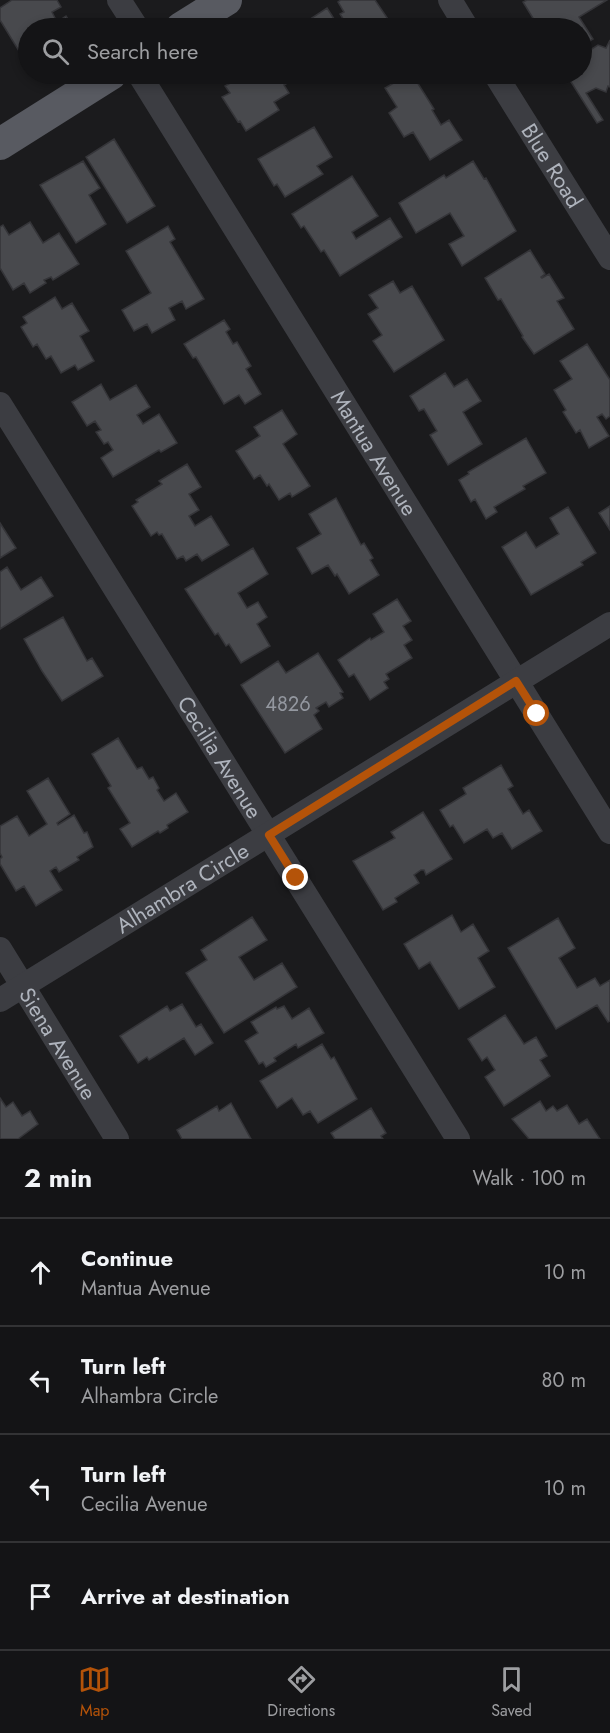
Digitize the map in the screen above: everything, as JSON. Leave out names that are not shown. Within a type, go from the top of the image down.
[{"type":"main road","points":[[197,18],[226,0]]},
{"type":"main road","points":[[0,144],[95,84]]},
{"type":"street","points":[[119,0],[131,18]]},
{"type":"street","points":[[450,0],[461,18]]},
{"type":"street","name":"Mantua Avenue","points":[[146,84],[610,832]]},
{"type":"street","name":"Blue Road","points":[[501,84],[610,258]]},
{"type":"street","name":"Cecilia Avenue","points":[[0,404],[458,1139]]},
{"type":"street","name":"Alhambra Circle","points":[[0,1000],[610,624]]},
{"type":"street","name":"Siena Avenue","points":[[0,949],[117,1139]]},
{"type":"building","points":[[12,0],[57,0],[61,7],[52,12],[55,18],[18,18],[18,49],[0,20],[0,8]]},
{"type":"building","points":[[341,0],[375,0],[387,18],[343,18],[340,14],[344,12],[338,2]]},
{"type":"building","points":[[527,0],[607,0],[580,18],[533,18],[523,2]]},
{"type":"building","points":[[327,8],[334,18],[312,18]]},
{"type":"building","points":[[610,40],[610,87],[608,86],[606,92],[596,88],[586,93],[603,120],[597,123],[572,84],[592,84],[592,49],[598,45],[606,48]]},
{"type":"building","points":[[229,84],[286,84],[284,85],[289,93],[274,102],[279,110],[246,131],[222,97],[230,93],[225,86]]},
{"type":"building","points":[[392,84],[418,84],[441,125],[449,120],[462,140],[430,160],[413,132],[404,137],[389,113],[397,107],[385,88]]},
{"type":"building","points":[[314,127],[332,157],[317,166],[323,174],[285,197],[277,184],[274,186],[258,159]]},
{"type":"building","points":[[114,139],[155,206],[127,223],[86,157]]},
{"type":"building","points":[[83,161],[100,188],[89,195],[106,224],[76,243],[40,185]]},
{"type":"building","points":[[473,161],[484,179],[486,178],[516,231],[462,266],[449,244],[464,236],[450,213],[416,233],[399,203],[444,175],[446,178]]},
{"type":"building","points":[[352,176],[378,216],[352,232],[356,239],[390,218],[402,237],[340,276],[324,250],[321,252],[304,226],[301,228],[292,214]]},
{"type":"building","points":[[30,222],[43,243],[59,233],[79,264],[53,280],[51,277],[44,280],[46,283],[30,293],[24,283],[13,290],[0,268],[0,227],[3,225],[9,235]]},
{"type":"building","points":[[168,226],[175,239],[170,242],[204,299],[186,309],[182,301],[169,308],[175,320],[152,333],[147,324],[134,331],[122,310],[151,293],[126,251]]},
{"type":"building","points":[[530,250],[545,274],[541,277],[549,274],[564,298],[557,301],[574,329],[534,354],[501,299],[498,300],[485,278]]},
{"type":"building","points":[[393,281],[400,293],[412,286],[444,340],[394,372],[373,341],[382,335],[368,314],[378,308],[369,295]]},
{"type":"building","points":[[55,297],[62,309],[72,303],[89,331],[80,336],[94,361],[78,370],[75,365],[61,373],[51,356],[46,359],[37,344],[33,347],[21,327],[27,323],[23,317]]},
{"type":"building","points":[[224,320],[230,329],[226,332],[233,344],[237,342],[251,366],[246,369],[261,394],[245,404],[239,395],[224,404],[196,357],[193,358],[184,344]]},
{"type":"building","points":[[587,344],[610,380],[610,416],[606,419],[602,414],[597,417],[609,436],[589,448],[580,430],[576,433],[563,412],[566,410],[554,390],[572,379],[560,361]]},
{"type":"building","points":[[445,373],[454,387],[467,379],[481,401],[463,412],[482,444],[448,465],[430,435],[437,431],[424,409],[419,411],[410,396]]},
{"type":"building","points":[[101,384],[110,400],[136,385],[150,407],[137,415],[143,424],[159,414],[177,443],[161,452],[159,450],[113,477],[101,458],[113,450],[108,442],[104,444],[96,432],[101,430],[95,421],[87,426],[72,402]]},
{"type":"building","points":[[282,410],[297,434],[283,444],[310,486],[292,497],[290,493],[279,500],[260,475],[254,479],[236,451],[260,436],[254,427]]},
{"type":"building","points":[[526,438],[546,473],[523,486],[525,489],[494,507],[497,512],[486,519],[475,499],[471,502],[459,480],[469,474],[468,472]]},
{"type":"building","points":[[187,464],[201,487],[189,494],[199,510],[189,516],[195,526],[211,516],[229,545],[202,561],[197,554],[186,561],[183,556],[177,559],[162,534],[159,535],[157,532],[151,536],[132,506],[138,502],[136,500],[162,484],[159,481]]},
{"type":"building","points":[[336,498],[361,545],[364,543],[373,558],[370,560],[379,575],[349,594],[337,574],[335,576],[328,565],[312,574],[297,548],[321,534],[309,514]]},
{"type":"building","points":[[610,506],[610,530],[599,513]]},
{"type":"building","points":[[568,507],[596,553],[581,562],[583,565],[531,595],[502,547],[526,532],[536,548],[559,534],[550,518]]},
{"type":"building","points":[[0,523],[16,548],[0,558]]},
{"type":"building","points":[[253,548],[268,574],[238,593],[247,608],[258,602],[267,617],[257,624],[270,646],[241,663],[229,644],[226,646],[218,633],[215,635],[185,589]]},
{"type":"building","points":[[7,567],[21,590],[41,577],[53,596],[0,629],[0,572]]},
{"type":"building","points":[[397,599],[411,621],[403,626],[412,640],[404,645],[412,658],[386,674],[389,679],[384,682],[388,688],[370,700],[354,674],[349,677],[338,660],[370,638],[371,640],[384,632],[373,614]]},
{"type":"building","points":[[63,617],[87,661],[92,658],[103,676],[62,701],[24,639]]},
{"type":"building","points":[[318,653],[343,692],[340,693],[343,698],[329,707],[326,702],[316,708],[319,711],[314,715],[322,729],[285,753],[241,685],[278,661],[286,673]]},
{"type":"building","points":[[118,738],[137,769],[142,767],[149,779],[153,777],[164,801],[176,793],[188,812],[167,825],[168,828],[160,833],[158,831],[132,847],[120,829],[130,823],[108,788],[111,786],[92,754]]},
{"type":"building","points":[[501,765],[513,786],[508,789],[523,814],[529,810],[542,831],[512,849],[502,833],[493,838],[487,829],[464,843],[453,825],[450,827],[440,810],[466,794],[463,788]]},
{"type":"building","points":[[48,778],[70,814],[57,823],[58,825],[74,815],[84,833],[87,832],[93,847],[77,857],[79,860],[59,872],[56,867],[50,871],[62,890],[36,906],[24,886],[16,891],[0,864],[2,857],[0,826],[17,816],[29,836],[47,824],[27,791]]},
{"type":"building","points":[[423,812],[452,859],[426,875],[424,870],[421,870],[414,875],[419,883],[395,898],[397,902],[383,910],[353,861],[395,838],[391,832]]},
{"type":"building","points":[[452,915],[461,932],[473,924],[489,951],[478,958],[495,987],[459,1009],[430,962],[419,969],[404,944]]},
{"type":"building","points":[[252,917],[267,940],[239,957],[254,980],[282,963],[297,987],[224,1033],[186,973],[207,960],[201,950]]},
{"type":"building","points":[[558,918],[575,948],[559,958],[577,988],[595,978],[600,986],[610,980],[610,1021],[608,1022],[597,1005],[556,1029],[508,948]]},
{"type":"building","points":[[182,1004],[196,1027],[201,1024],[213,1043],[195,1055],[184,1038],[149,1060],[147,1057],[138,1063],[120,1036],[167,1006],[170,1011]]},
{"type":"building","points":[[284,1006],[292,1019],[309,1008],[324,1033],[298,1048],[296,1044],[274,1058],[276,1061],[266,1067],[263,1062],[259,1064],[245,1041],[258,1033],[251,1022],[276,1007],[277,1009]]},
{"type":"building","points":[[505,1015],[524,1044],[536,1037],[547,1056],[540,1060],[550,1076],[504,1106],[485,1077],[495,1070],[487,1057],[482,1061],[468,1039]]},
{"type":"building","points":[[322,1044],[331,1059],[334,1057],[357,1099],[318,1123],[310,1111],[303,1115],[292,1098],[277,1108],[260,1081]]},
{"type":"building","points":[[0,1098],[6,1107],[13,1102],[22,1116],[30,1111],[38,1124],[18,1139],[0,1139]]},
{"type":"building","points":[[540,1101],[546,1111],[553,1106],[557,1111],[567,1105],[579,1124],[587,1119],[600,1139],[529,1139],[512,1119]]},
{"type":"building","points":[[231,1103],[251,1139],[182,1139],[177,1130],[217,1106],[219,1111]]},
{"type":"building","points":[[371,1108],[386,1133],[381,1136],[383,1139],[335,1139],[331,1133]]},
{"type":"route","points":[[296,878],[269,835],[516,681],[537,714]]}]
